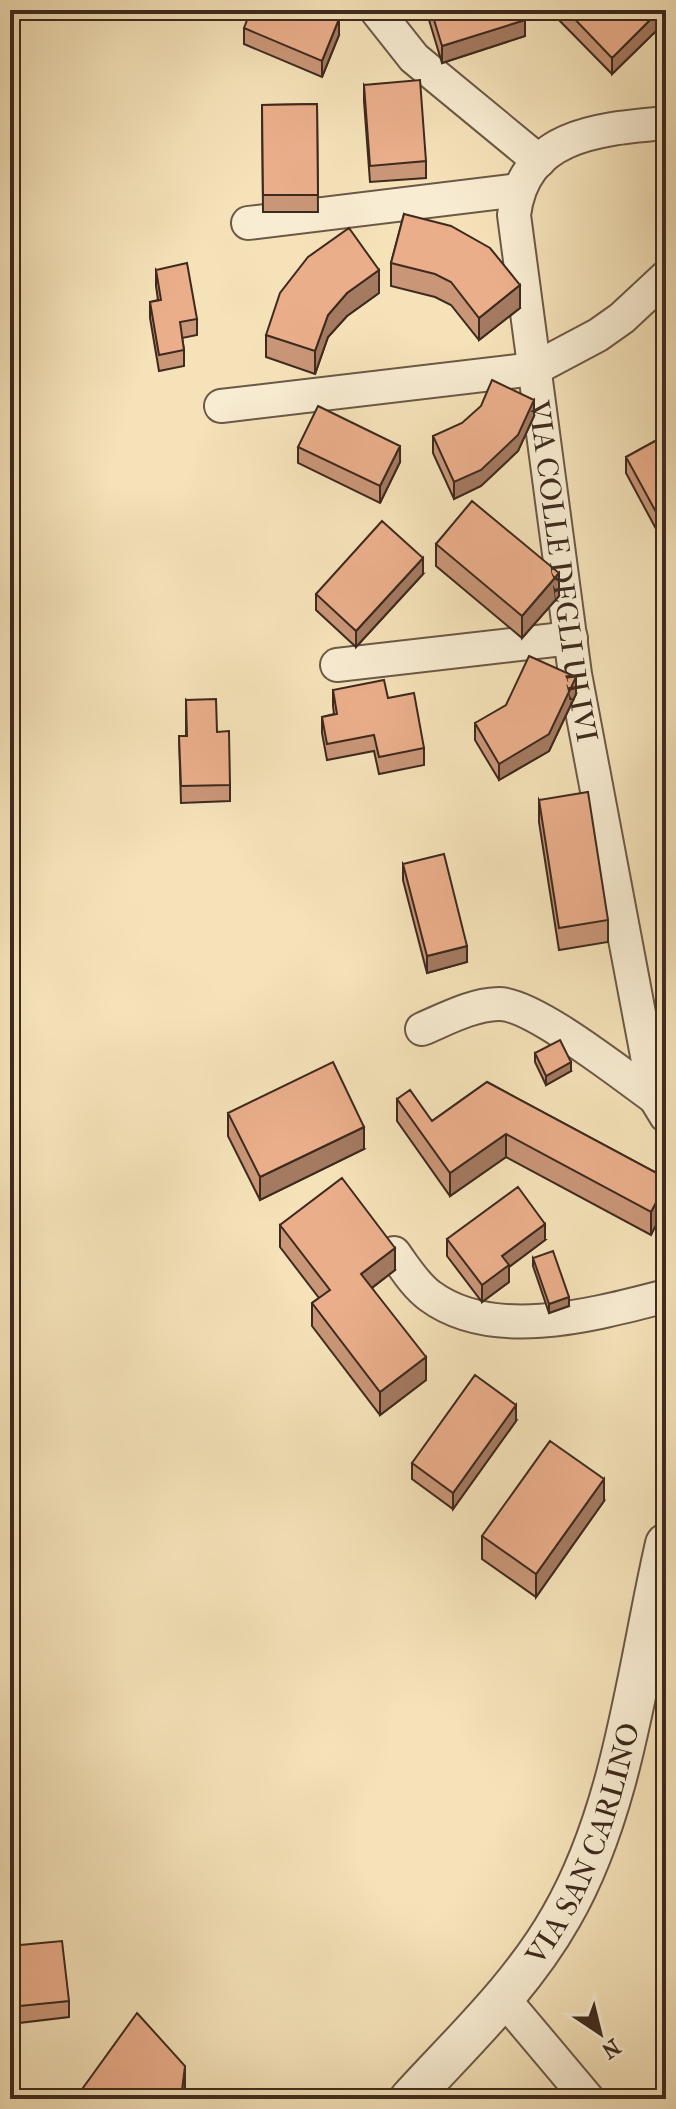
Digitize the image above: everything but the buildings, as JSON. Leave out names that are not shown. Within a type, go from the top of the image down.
[{"type":"street","points":[[376,10],[414,58],[539,161]]},
{"type":"street","name":"VIA COLLE DEGLI ULIVI","points":[[661,1107],[575,674],[515,226],[519,190],[539,161],[556,147],[595,130],[666,123]]},
{"type":"street","points":[[248,223],[519,190]]},
{"type":"street","points":[[221,406],[534,369],[586,342],[622,318],[666,277]]},
{"type":"street","points":[[337,665],[571,638]]},
{"type":"street","points":[[422,1029],[473,1008],[501,1003],[515,1007],[537,1017],[661,1107]]},
{"type":"street","points":[[394,1253],[414,1281],[441,1303],[494,1319],[529,1321],[584,1315],[666,1296]]},
{"type":"street","name":"VIA SAN CARLINO","points":[[410,2099],[531,1963],[561,1917],[590,1857],[623,1753],[666,1544]]},
{"type":"street","points":[[503,1998],[588,2099]]}]
